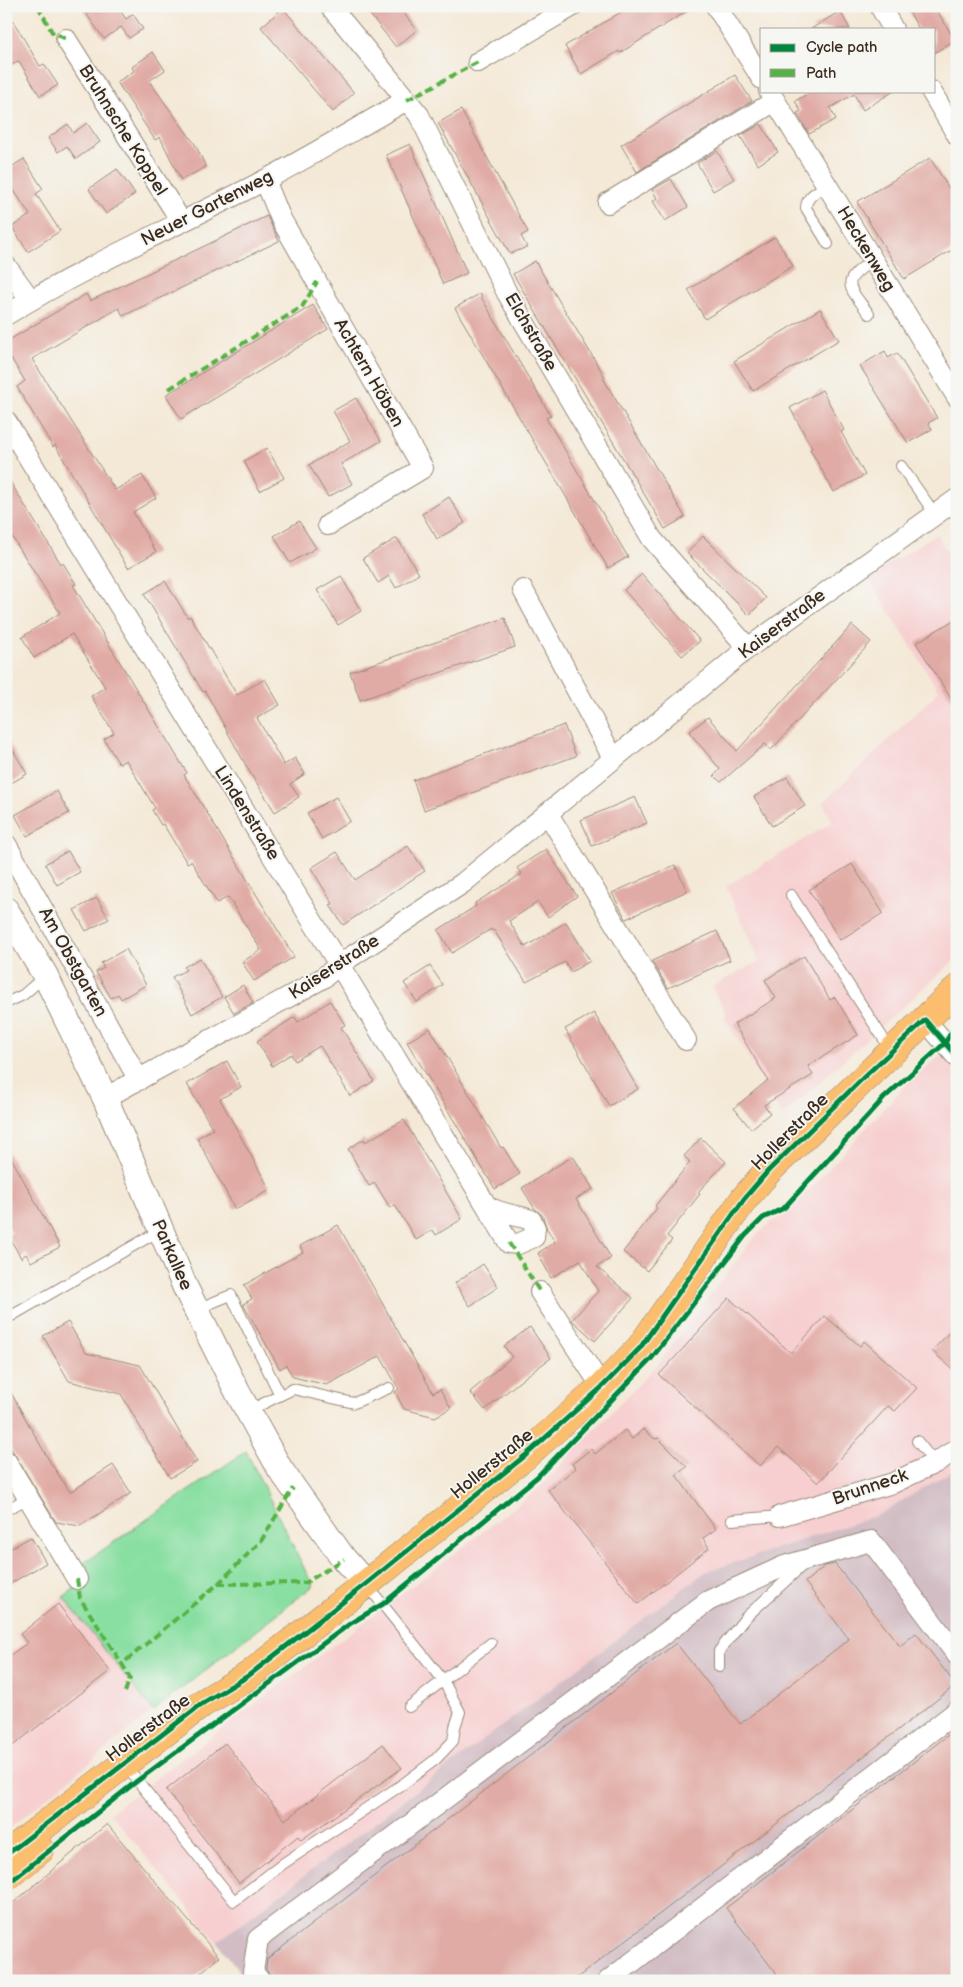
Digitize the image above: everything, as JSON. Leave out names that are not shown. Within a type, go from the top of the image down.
[{"type":"main road","name":"Hollerstraße","points":[[13,1856],[202,1703],[248,1676],[366,1584],[526,1455],[602,1387],[640,1348],[744,1199],[768,1171],[957,989]]},
{"type":"main road","name":"Hollerstraße","points":[[13,1856],[133,1776],[210,1715],[248,1676]]},
{"type":"street","name":"Elchstraße","points":[[330,6],[419,115],[507,292],[652,539],[748,648]]},
{"type":"street","points":[[716,6],[760,76]]},
{"type":"street","points":[[880,6],[892,28]]},
{"type":"street","points":[[478,62],[562,9]]},
{"type":"street","name":"Bruhnsche Koppel","points":[[66,39],[181,221]]},
{"type":"street","points":[[932,92],[957,134]]},
{"type":"street","name":"Heckenweg","points":[[608,203],[772,96],[957,398]]},
{"type":"street","name":"Neuer Gartenweg","points":[[6,316],[31,300],[181,221],[265,180],[408,100]]},
{"type":"street","name":"Achtern Höben","points":[[265,180],[281,220],[423,468],[328,525]]},
{"type":"street","points":[[6,266],[31,300]]},
{"type":"street","name":"Lindenstraße","points":[[6,421],[487,1206]]},
{"type":"street","name":"Kaiserstraße","points":[[105,1098],[323,978],[340,964],[463,883],[748,648],[957,499]]},
{"type":"street","points":[[523,590],[613,758]]},
{"type":"street","points":[[548,814],[686,1040]]},
{"type":"street","name":"Am Obstgarten","points":[[6,844],[139,1080]]},
{"type":"street","name":"Parkallee","points":[[6,910],[45,975],[105,1098],[160,1230],[196,1310],[248,1411],[280,1469],[344,1559],[366,1584]]},
{"type":"street","points":[[925,1020],[957,1057]]},
{"type":"street","points":[[540,1292],[602,1387]]},
{"type":"street","name":"Brunneck","points":[[780,1516],[893,1483],[935,1463],[957,1449]]},
{"type":"street","points":[[6,1461],[77,1579]]},
{"type":"street","points":[[260,1981],[253,1972],[258,1939],[708,1601],[784,1566],[871,1541],[957,1655]]},
{"type":"street","points":[[608,1981],[957,1711]]},
{"type":"lane","points":[[827,185],[810,196],[806,203],[806,208],[828,244]]},
{"type":"lane","points":[[869,314],[851,289],[849,283],[856,271],[873,260]]},
{"type":"lane","points":[[901,466],[935,514]]},
{"type":"lane","points":[[791,894],[892,1052]]},
{"type":"lane","points":[[6,1003],[23,995],[45,975]]},
{"type":"lane","points":[[6,1319],[160,1230]]},
{"type":"lane","points":[[196,1310],[231,1295],[280,1395]]},
{"type":"lane","points":[[248,1411],[293,1389],[354,1403],[389,1388]]},
{"type":"lane","points":[[916,1440],[935,1463]]},
{"type":"lane","points":[[6,1510],[28,1498]]},
{"type":"lane","points":[[732,1520],[780,1516]]},
{"type":"lane","points":[[719,1667],[719,1651],[746,1617],[809,1559]]},
{"type":"lane","points":[[133,1776],[234,1901],[284,1863],[403,1784],[435,1760],[453,1741],[460,1712],[443,1680],[366,1584]]},
{"type":"lane","points":[[410,1706],[491,1643]]},
{"type":"shaded area","points":[[936,534],[957,567],[957,958],[782,1116],[725,1018],[726,1013],[712,987],[759,961],[726,886],[833,822],[823,803],[939,691],[868,578]]},
{"type":"shaded area","points":[[957,1037],[957,1468],[878,1515],[705,1572],[217,1942],[110,1813],[431,1572],[539,1488],[657,1365],[751,1241],[770,1223],[787,1214],[910,1080],[950,1048]]},
{"type":"shaded area","points":[[957,1468],[957,1981],[247,1981],[217,1942],[705,1572],[878,1515]]},
{"type":"shaded area","points":[[63,1597],[153,1711],[6,1831],[6,1655],[23,1643],[16,1634]]},
{"type":"green space","points":[[246,1451],[313,1586],[153,1711],[63,1597],[90,1577],[81,1565]]},
{"type":"building","points":[[81,6],[117,6],[126,19],[133,14],[143,29],[129,38],[121,27],[104,39]]},
{"type":"building","points":[[363,6],[398,6],[417,30],[396,47]]},
{"type":"building","points":[[631,6],[695,6],[620,53],[619,51],[581,74],[565,46]]},
{"type":"building","points":[[906,6],[934,6],[955,40],[936,52],[936,28],[918,28]]},
{"type":"building","points":[[283,8],[354,93],[333,112],[261,27]]},
{"type":"building","points":[[6,9],[40,66],[44,64],[58,85],[40,96],[19,61],[6,68]]},
{"type":"building","points":[[840,11],[849,28],[813,28]]},
{"type":"building","points":[[153,52],[165,70],[149,81],[195,144],[206,167],[181,180],[160,137],[155,140],[117,82],[134,71],[132,67]]},
{"type":"building","points":[[735,75],[752,101],[637,172],[621,145]]},
{"type":"building","points":[[811,92],[892,92],[863,110],[854,94],[830,108],[836,119],[809,134],[797,113],[801,111],[795,101]]},
{"type":"building","points":[[461,110],[528,232],[521,236],[527,247],[510,254],[438,123]]},
{"type":"building","points":[[87,123],[100,142],[76,159],[67,146],[58,152],[48,138],[68,124],[73,133]]},
{"type":"building","points":[[761,124],[778,152],[758,165],[740,136]]},
{"type":"building","points":[[410,144],[467,273],[443,284],[386,155]]},
{"type":"building","points":[[717,151],[734,179],[713,191],[697,163]]},
{"type":"building","points":[[930,158],[957,201],[957,247],[904,279],[857,202]]},
{"type":"building","points":[[24,159],[43,189],[36,194],[60,231],[28,252],[12,227],[30,215],[6,178],[6,170]]},
{"type":"building","points":[[117,169],[135,194],[106,214],[89,189]]},
{"type":"building","points":[[671,179],[688,207],[665,221],[653,201],[657,198],[652,190]]},
{"type":"building","points":[[267,216],[279,241],[123,316],[119,308],[32,359],[115,490],[142,475],[156,498],[133,512],[156,552],[128,568],[55,445],[53,447],[17,387],[25,381],[6,350],[6,342],[86,294],[90,301]]},
{"type":"building","points":[[775,237],[793,266],[705,319],[688,290]]},
{"type":"building","points":[[535,261],[605,377],[603,378],[685,517],[665,529],[513,274]]},
{"type":"building","points":[[481,293],[481,297],[551,416],[546,418],[628,557],[608,568],[455,308]]},
{"type":"building","points":[[313,305],[328,329],[181,419],[166,395]]},
{"type":"building","points":[[820,309],[839,340],[753,391],[734,361]]},
{"type":"building","points":[[885,351],[888,358],[897,353],[937,418],[928,423],[932,429],[908,443],[860,366]]},
{"type":"building","points":[[822,390],[844,430],[841,432],[865,475],[834,492],[790,408]]},
{"type":"building","points":[[356,398],[381,441],[341,464],[352,484],[328,497],[309,465],[350,441],[333,411]]},
{"type":"building","points":[[267,448],[284,478],[260,491],[244,461]]},
{"type":"building","points":[[6,475],[61,564],[63,563],[76,584],[73,585],[187,773],[184,775],[294,957],[254,981],[242,962],[261,950],[228,897],[217,903],[191,861],[187,863],[152,810],[155,808],[126,760],[119,764],[104,739],[114,733],[91,696],[105,687],[72,634],[34,658],[22,637],[60,613],[6,527]]},
{"type":"building","points":[[449,497],[465,523],[437,539],[422,514]]},
{"type":"building","points":[[299,521],[316,548],[290,563],[274,536]]},
{"type":"building","points":[[703,536],[766,598],[749,615],[687,553]]},
{"type":"building","points":[[397,538],[419,574],[396,588],[389,576],[378,583],[363,558]]},
{"type":"building","points":[[642,574],[700,641],[682,656],[624,590]]},
{"type":"building","points":[[341,576],[361,611],[338,625],[317,590]]},
{"type":"building","points":[[165,581],[188,618],[190,616],[237,695],[265,679],[280,705],[257,718],[284,765],[295,758],[305,774],[290,784],[299,797],[275,812],[249,771],[205,691],[203,692],[144,594]]},
{"type":"building","points":[[505,618],[515,647],[360,700],[350,672]]},
{"type":"building","points":[[957,618],[957,708],[916,643]]},
{"type":"building","points":[[852,625],[871,642],[771,750],[765,744],[721,782],[714,776],[720,769],[689,732],[708,717],[737,751]]},
{"type":"building","points":[[564,725],[576,756],[424,810],[413,780]]},
{"type":"building","points":[[6,738],[27,774],[6,786]]},
{"type":"building","points":[[787,777],[805,806],[772,826],[754,797]]},
{"type":"building","points":[[57,791],[69,813],[27,836],[15,815]]},
{"type":"building","points":[[336,797],[350,821],[322,839],[307,813]]},
{"type":"building","points":[[635,797],[647,823],[592,846],[581,820]]},
{"type":"building","points":[[408,846],[425,871],[343,925],[330,905],[333,904],[311,868],[337,852],[355,880]]},
{"type":"building","points":[[546,849],[577,896],[548,917],[538,902],[509,921],[525,947],[566,922],[590,961],[571,972],[565,962],[526,982],[494,930],[492,931],[491,929],[452,953],[438,930],[476,906],[475,903],[522,874],[517,868]]},
{"type":"building","points":[[68,851],[80,872],[57,885],[45,864]]},
{"type":"building","points":[[852,864],[883,913],[840,940],[809,890]]},
{"type":"building","points":[[675,865],[687,891],[626,919],[612,893]]},
{"type":"building","points":[[97,898],[109,919],[86,931],[74,910]]},
{"type":"building","points":[[717,931],[730,960],[668,988],[652,961]]},
{"type":"building","points":[[126,949],[146,985],[121,999],[118,994],[111,998],[96,972],[104,968],[101,963]]},
{"type":"building","points":[[804,956],[830,1000],[835,997],[858,1035],[808,1066],[813,1075],[764,1105],[770,1113],[751,1129],[734,1108],[768,1080],[734,1024],[776,998],[765,980]]},
{"type":"building","points":[[200,958],[222,997],[192,1014],[172,977],[186,970],[184,967]]},
{"type":"building","points":[[430,966],[443,985],[417,1002],[404,983]]},
{"type":"building","points":[[243,985],[253,1003],[234,1013],[224,997]]},
{"type":"building","points":[[330,1001],[345,1025],[341,1027],[374,1081],[350,1096],[320,1046],[295,1061],[291,1054],[272,1066],[257,1041],[295,1017],[298,1022]]},
{"type":"building","points":[[594,1013],[638,1089],[609,1106],[565,1029]]},
{"type":"building","points":[[430,1028],[501,1148],[503,1147],[520,1174],[495,1189],[407,1042]]},
{"type":"building","points":[[227,1061],[241,1087],[220,1099],[270,1190],[235,1209],[197,1138],[213,1129],[187,1084]]},
{"type":"building","points":[[404,1120],[462,1219],[436,1235],[433,1230],[416,1240],[395,1205],[390,1208],[375,1183],[369,1186],[348,1149],[364,1139],[365,1142]]},
{"type":"building","points":[[701,1138],[726,1162],[698,1192],[700,1194],[667,1236],[672,1240],[647,1271],[623,1252],[657,1208],[655,1206],[690,1162],[684,1156]]},
{"type":"building","points":[[6,1148],[60,1247],[31,1262],[26,1254],[21,1258],[8,1235],[12,1233],[6,1223]]},
{"type":"building","points":[[573,1156],[593,1189],[576,1199],[611,1258],[597,1267],[633,1298],[595,1341],[572,1320],[598,1291],[580,1260],[551,1278],[538,1253],[555,1242],[547,1229],[542,1215],[535,1209],[522,1188]]},
{"type":"building","points":[[338,1225],[433,1393],[440,1389],[451,1408],[435,1417],[404,1409],[395,1392],[399,1389],[380,1356],[327,1385],[293,1377],[286,1365],[280,1369],[243,1304],[252,1299],[244,1285],[303,1252],[300,1246]]},
{"type":"building","points":[[483,1264],[498,1287],[470,1306],[455,1283]]},
{"type":"building","points":[[729,1298],[791,1353],[825,1316],[860,1346],[864,1341],[917,1388],[895,1411],[888,1406],[818,1483],[778,1447],[760,1466],[659,1375]]},
{"type":"building","points":[[68,1322],[86,1353],[140,1365],[197,1462],[170,1478],[121,1394],[69,1381],[43,1336]]},
{"type":"building","points":[[957,1324],[957,1373],[932,1351]]},
{"type":"building","points":[[530,1327],[551,1358],[485,1410],[470,1392],[512,1357],[504,1346]]},
{"type":"building","points":[[6,1384],[50,1462],[70,1492],[113,1465],[131,1493],[80,1526],[56,1522],[6,1440]]},
{"type":"building","points":[[643,1429],[655,1439],[658,1438],[687,1467],[676,1475],[716,1529],[703,1538],[709,1548],[638,1604],[548,1490],[576,1468],[572,1464],[591,1449],[595,1454],[625,1430],[632,1439]]},
{"type":"building","points":[[31,1537],[46,1563],[6,1586],[6,1551]]},
{"type":"building","points":[[835,1564],[900,1646],[916,1633],[956,1685],[573,1981],[274,1981],[271,1977],[266,1969],[267,1959],[676,1643],[740,1724],[849,1639],[805,1582],[825,1566]]},
{"type":"building","points":[[58,1604],[110,1671],[6,1751],[6,1658],[27,1643],[20,1634]]},
{"type":"building","points":[[957,1728],[957,1981],[782,1981],[726,1908]]},
{"type":"building","points":[[225,1743],[285,1820],[383,1744],[402,1768],[301,1840],[298,1836],[239,1883],[166,1790]]},
{"type":"building","points":[[107,1824],[219,1957],[191,1981],[6,1981],[6,1909]]},
{"type":"marked path","points":[[38,6],[52,32],[66,39]]},
{"type":"marked path","points":[[407,100],[478,62]]},
{"type":"marked path","points":[[169,389],[302,307],[317,282]]},
{"type":"marked path","points":[[509,1243],[540,1292]]},
{"type":"marked path","points":[[218,1584],[261,1541],[293,1488]]},
{"type":"marked path","points":[[125,1692],[130,1678],[122,1664],[218,1584],[305,1583],[344,1559]]},
{"type":"marked path","points":[[77,1579],[80,1598],[122,1664]]},
{"type":"cycle path","points":[[6,1855],[203,1703],[248,1676],[366,1584],[526,1455],[602,1387],[640,1348],[744,1199],[768,1171],[925,1020],[957,1057]]},
{"type":"cycle path","points":[[6,1885],[137,1781],[351,1623],[383,1604],[537,1477],[651,1359],[745,1236],[763,1218],[784,1208],[884,1098],[945,1043],[957,1023]]}]
